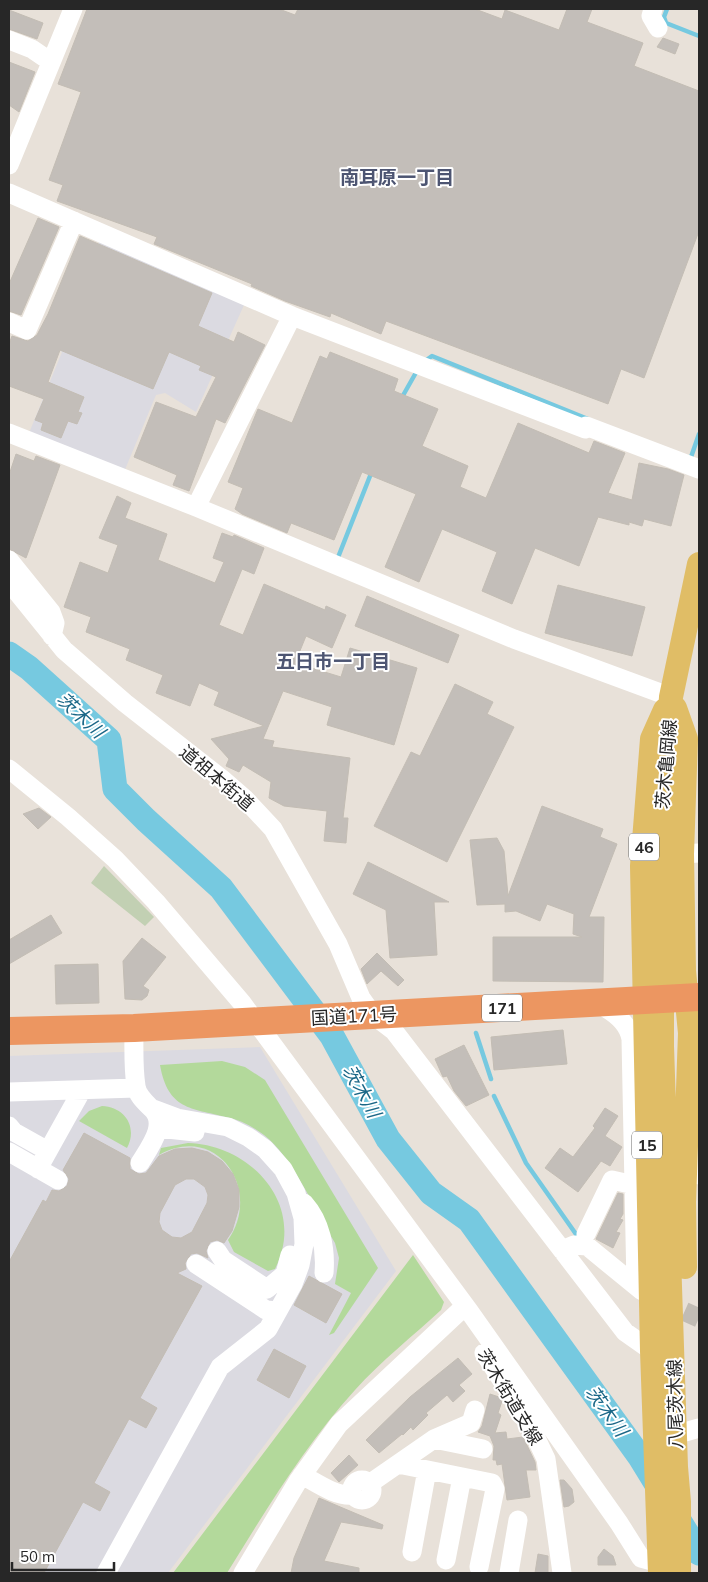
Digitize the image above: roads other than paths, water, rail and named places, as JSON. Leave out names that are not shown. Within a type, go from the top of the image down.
[{"type":"highway","name":"国道171号","points":[[9,1031],[134,1028],[673,998]]},
{"type":"main road","name":"茨木亀岡線","points":[[673,998],[663,948],[662,818],[671,697],[699,564]]},
{"type":"main road","name":"46","points":[[671,697],[686,739],[691,853],[684,970],[673,998]]},
{"type":"main road","name":"46","points":[[671,697],[652,739],[642,866],[673,998]]},
{"type":"main road","name":"八尾茨木線","points":[[673,998],[662,1046],[668,1235],[687,1425],[680,1502],[679,1573]]},
{"type":"main road","name":"15","points":[[663,1567],[660,1382],[652,1351],[673,998]]},
{"type":"main road","name":"15","points":[[673,998],[690,1033],[684,1202],[687,1425]]},
{"type":"main road","name":"八尾茨木線","points":[[660,1382],[668,1235]]},
{"type":"street","points":[[9,166],[16,126],[51,62],[73,9]]},
{"type":"street","points":[[653,9],[650,16],[658,28]]},
{"type":"street","points":[[9,40],[32,49],[51,62]]},
{"type":"street","points":[[9,193],[292,316],[585,429],[586,426],[699,469]]},
{"type":"street","points":[[9,322],[27,330],[74,221]]},
{"type":"street","points":[[196,507],[292,316]]},
{"type":"street","points":[[9,433],[196,507],[514,639],[671,697]]},
{"type":"street","points":[[9,560],[51,612],[55,623],[52,636]]},
{"type":"street","name":"道祖本街道","points":[[9,582],[64,650],[125,703],[222,779],[261,815],[273,829],[333,936],[367,1015],[394,1031],[625,1332],[652,1351]]},
{"type":"street","points":[[9,769],[68,817],[115,859],[266,1021],[619,1523],[641,1558],[663,1567]]},
{"type":"street","points":[[673,998],[698,1012],[699,1176]]},
{"type":"street","points":[[562,1250],[574,1245],[587,1246],[639,1288],[634,1185],[631,1035],[617,1016],[596,1003]]},
{"type":"street","points":[[106,1573],[220,1367],[261,1336],[291,1289],[302,1260],[304,1229],[298,1198],[280,1165],[265,1149],[248,1136],[223,1126],[177,1118],[153,1109],[144,1102],[136,1088],[134,1028]]},
{"type":"street","points":[[9,1092],[136,1088]]},
{"type":"street","points":[[38,1168],[82,1090]]},
{"type":"street","points":[[140,1164],[158,1128],[159,1119],[153,1109]]},
{"type":"street","points":[[9,1126],[14,1132],[48,1151]]},
{"type":"street","points":[[158,1128],[210,1134],[237,1143],[264,1163],[283,1191],[291,1213],[293,1242],[286,1270],[278,1281],[267,1289],[224,1260],[217,1251]]},
{"type":"street","points":[[10,1156],[38,1168],[58,1180]]},
{"type":"street","points":[[586,1234],[612,1180],[634,1185]]},
{"type":"street","points":[[298,1198],[306,1205],[319,1229],[324,1251],[324,1273]]},
{"type":"street","points":[[196,1264],[266,1310],[278,1311]]},
{"type":"street","points":[[243,1573],[302,1475],[339,1424],[467,1309]]},
{"type":"street","name":"茨木街道支線","points":[[467,1309],[468,1328],[527,1420],[546,1459],[562,1573]]},
{"type":"street","points":[[302,1475],[322,1487],[346,1496],[353,1495],[352,1488],[355,1483],[361,1480],[370,1484],[434,1439],[471,1422],[475,1410]]},
{"type":"street","points":[[434,1439],[483,1449]]},
{"type":"street","points":[[398,1464],[492,1483],[495,1489],[479,1567]]},
{"type":"street","points":[[412,1552],[428,1470]]},
{"type":"street","points":[[446,1560],[462,1477]]},
{"type":"street","points":[[509,1573],[518,1520]]},
{"type":"street","points":[[619,1523],[624,1543],[637,1573]]},
{"type":"street","points":[[484,1539],[514,1545]]},
{"type":"waterway","points":[[667,9],[664,17],[666,23],[699,36]]},
{"type":"waterway","points":[[425,361],[432,356],[588,419]]},
{"type":"waterway","points":[[401,399],[418,369]]},
{"type":"waterway","points":[[690,460],[699,434]]},
{"type":"waterway","points":[[337,560],[372,471]]},
{"type":"waterway","name":"茨木川","points":[[9,654],[29,668],[109,740],[115,789],[221,888],[332,1036],[388,1139],[431,1193],[469,1220],[640,1457],[699,1553]]},
{"type":"waterway","points":[[476,1033],[491,1079]]},
{"type":"waterway","points":[[494,1096],[526,1163],[578,1237]]},
{"type":"tunnel","points":[[659,1300],[699,1318]]},
{"type":"district","name":"南耳原一丁目","points":[[397,177]]},
{"type":"district","name":"五日市一丁目","points":[[333,661]]}]
